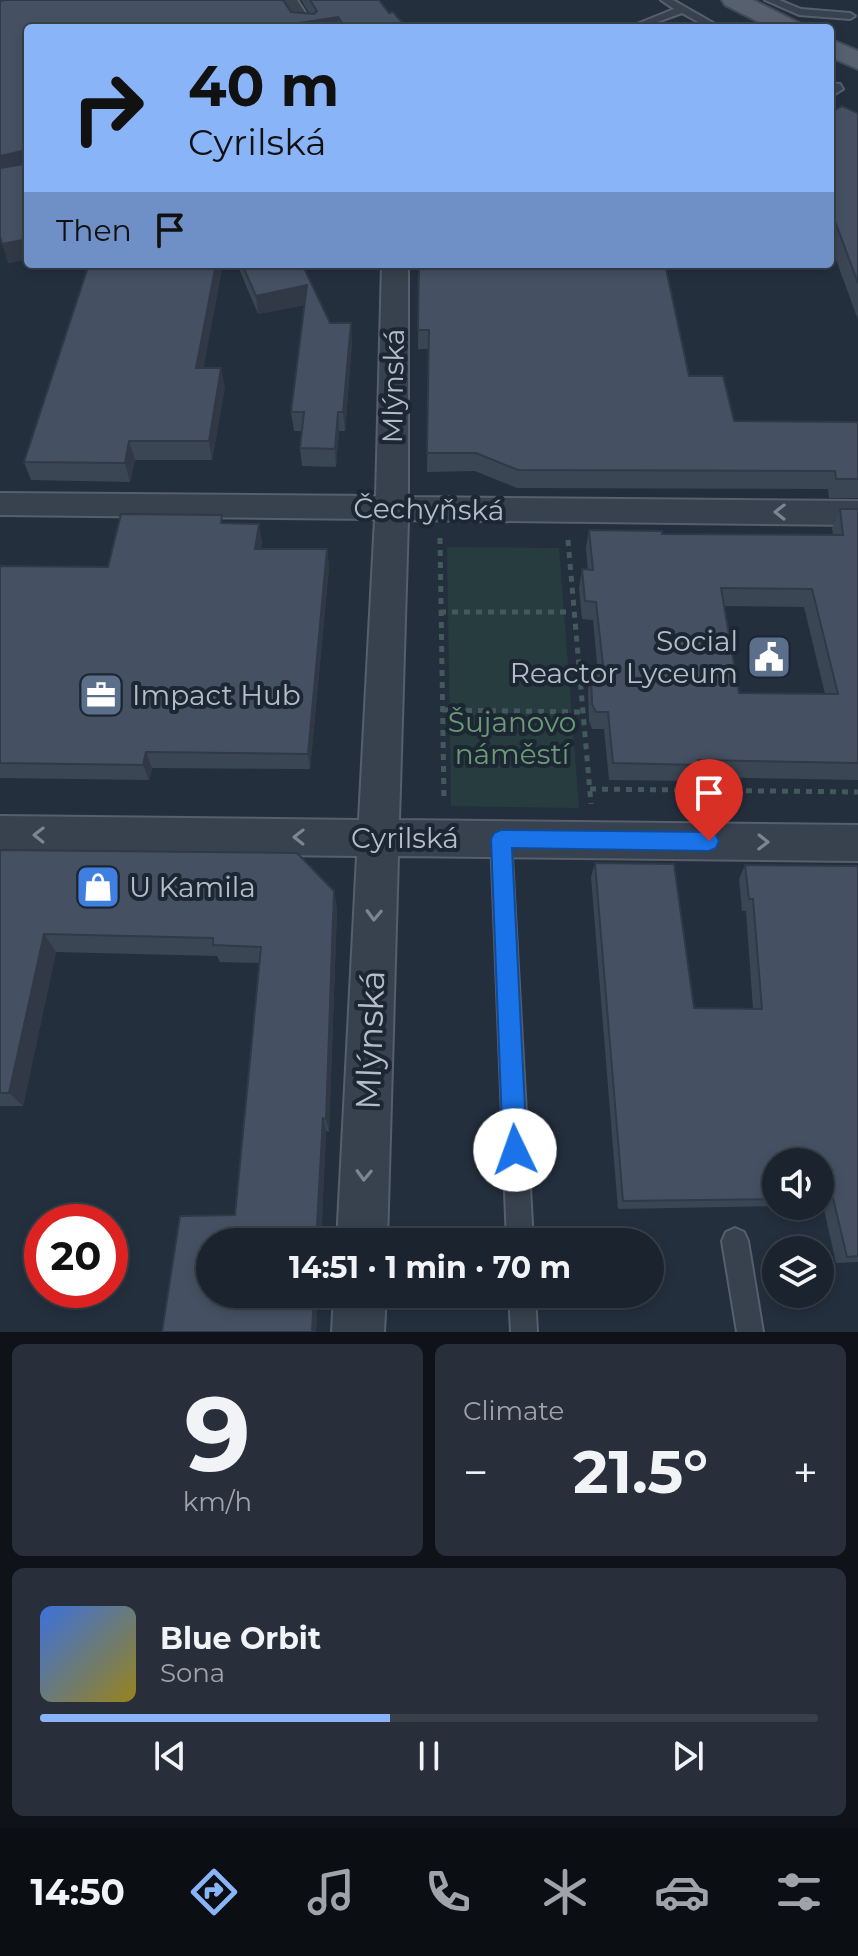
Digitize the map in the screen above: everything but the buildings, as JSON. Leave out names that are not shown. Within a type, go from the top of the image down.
[{"type":"main road","points":[[734,0],[782,24]]},
{"type":"main road","points":[[834,49],[858,61]]},
{"type":"street","points":[[287,0],[302,24]]},
{"type":"street","name":"Mlýnská","points":[[392,509],[395,268]]},
{"type":"street","name":"Čechyňská","points":[[0,504],[858,513]]},
{"type":"street","points":[[377,837],[392,509]]},
{"type":"street","name":"Cyrilská","points":[[0,834],[858,843]]},
{"type":"street","name":"Mlýnská","points":[[363,1228],[377,837]]},
{"type":"street","points":[[358,1332],[359,1308]]},
{"type":"lane","points":[[666,0],[710,24]]},
{"type":"lane","points":[[770,0],[799,12],[850,16],[816,0]]},
{"type":"lane","points":[[643,24],[682,9]]},
{"type":"lane","points":[[501,839],[519,1228]]},
{"type":"lane","points":[[735,1241],[750,1332]]},
{"type":"lane","points":[[523,1308],[524,1332]]},
{"type":"path","points":[[440,540],[444,811]]},
{"type":"path","points":[[568,540],[592,813]]},
{"type":"path","points":[[440,612],[572,612]]},
{"type":"path","points":[[442,710],[581,712]]},
{"type":"path","points":[[590,789],[858,792]]},
{"type":"green space","name":"Šujanovo náměstí","points":[[447,547],[559,548],[579,808],[451,806]]},
{"type":"place","name":"Social Reactor Lyceum","points":[[769,657]]},
{"type":"place","name":"Impact Hub","points":[[101,695]]},
{"type":"place","name":"U Kamila","points":[[98,887]]},
{"type":"route","points":[[515,1150],[501,839],[709,841]]}]
